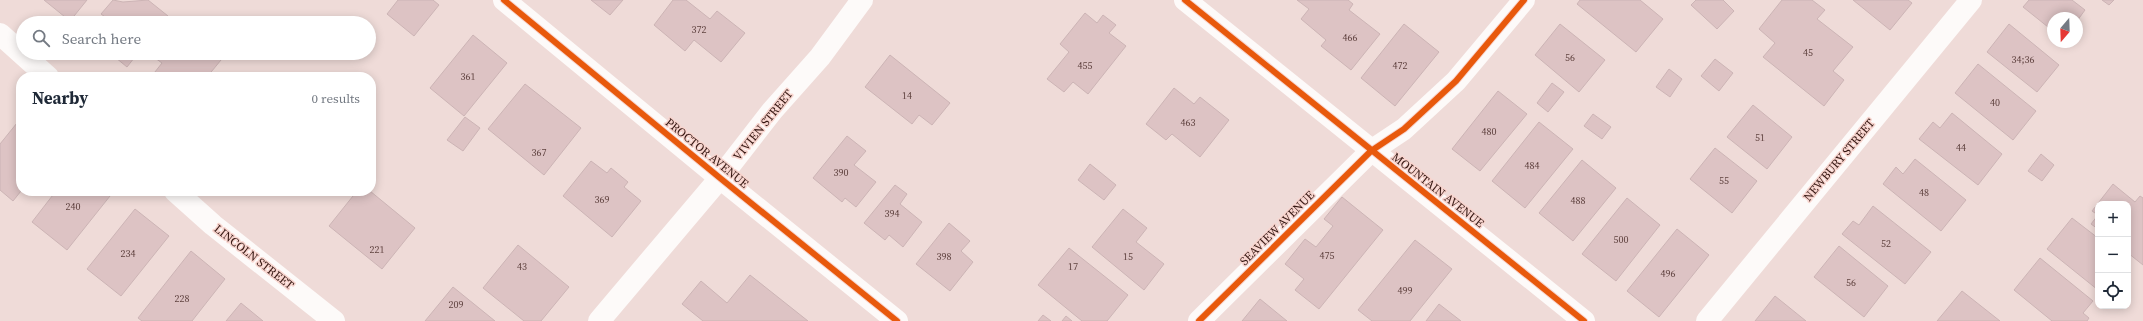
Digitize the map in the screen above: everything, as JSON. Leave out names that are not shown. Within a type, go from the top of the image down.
[{"type":"street","name":"PROCTOR AVENUE","points":[[504,0],[720,178],[897,321]]},
{"type":"street","name":"VIVIEN STREET","points":[[599,321],[720,178],[772,111],[820,57],[862,0]]},
{"type":"street","name":"MOUNTAIN AVENUE","points":[[1186,0],[1371,151],[1584,321]]},
{"type":"street","name":"SEAVIEW AVENUE","points":[[1199,321],[1371,151],[1404,129],[1456,81],[1524,0]]},
{"type":"street","name":"NEWBURY STREET","points":[[1707,321],[1971,0]]},
{"type":"street","points":[[0,34],[16,48]]},
{"type":"street","points":[[29,60],[42,72]]},
{"type":"street","name":"LINCOLN STREET","points":[[181,196],[213,225],[334,321]]},
{"type":"building","points":[[44,0],[87,0],[74,16],[64,16]]},
{"type":"building","points":[[113,0],[123,2],[148,0],[168,16],[104,16],[101,14]]},
{"type":"building","points":[[398,0],[433,0],[439,5],[414,36],[387,14]]},
{"type":"building","points":[[591,0],[623,0],[610,15]]},
{"type":"building","points":[[673,0],[686,0],[710,19],[717,11],[745,33],[721,62],[694,40],[685,51],[654,25]]},
{"type":"building","points":[[1297,0],[1348,0],[1353,4],[1349,10],[1380,34],[1351,70],[1321,46],[1326,40],[1301,19],[1309,9]]},
{"type":"building","points":[[1580,0],[1640,0],[1663,19],[1636,52],[1577,4]]},
{"type":"building","points":[[1696,0],[1723,0],[1734,11],[1717,29],[1691,5]]},
{"type":"building","points":[[1782,0],[1812,0],[1825,10],[1817,19],[1853,47],[1833,71],[1844,80],[1824,106],[1763,57],[1775,43],[1759,29]]},
{"type":"building","points":[[1853,0],[1908,0],[1912,3],[1890,30]]},
{"type":"building","points":[[2029,0],[2072,0],[2085,10],[2083,13],[2047,12],[2047,26],[2023,7]]},
{"type":"building","points":[[2102,0],[2114,0],[2109,5]]},
{"type":"building","points":[[1085,13],[1097,23],[1103,15],[1116,25],[1109,33],[1126,46],[1088,94],[1073,82],[1064,92],[1047,79],[1069,52],[1060,44]]},
{"type":"building","points":[[1404,24],[1439,52],[1395,106],[1361,78]]},
{"type":"building","points":[[1560,24],[1605,60],[1579,92],[1535,55]]},
{"type":"building","points":[[2009,24],[2059,65],[2037,92],[1987,52]]},
{"type":"building","points":[[473,35],[507,63],[464,116],[430,88]]},
{"type":"building","points":[[890,55],[950,103],[932,125],[919,115],[912,124],[865,87]]},
{"type":"building","points":[[1715,59],[1733,73],[1719,91],[1701,76]]},
{"type":"building","points":[[118,60],[132,60],[127,67]]},
{"type":"building","points":[[158,60],[221,60],[211,72],[155,72],[162,63]]},
{"type":"building","points":[[1978,64],[2036,111],[2013,140],[1955,93]]},
{"type":"building","points":[[1669,69],[1682,79],[1670,97],[1656,87]]},
{"type":"building","points":[[1552,83],[1564,92],[1548,112],[1537,103]]},
{"type":"building","points":[[525,84],[581,128],[544,175],[488,129]]},
{"type":"building","points":[[1174,88],[1194,104],[1200,97],[1229,120],[1200,157],[1172,134],[1166,140],[1146,124]]},
{"type":"building","points":[[1498,91],[1527,114],[1480,171],[1452,149]]},
{"type":"building","points":[[1753,105],[1792,137],[1767,169],[1727,137]]},
{"type":"building","points":[[1952,113],[2002,154],[1978,185],[1919,139],[1933,122],[1940,128]]},
{"type":"building","points":[[1593,114],[1611,127],[1602,139],[1584,126]]},
{"type":"building","points":[[465,117],[480,128],[463,151],[447,140]]},
{"type":"building","points":[[1539,122],[1573,149],[1525,208],[1492,181]]},
{"type":"building","points":[[16,124],[17,196],[13,201],[0,190],[0,144]]},
{"type":"building","points":[[847,136],[866,151],[854,165],[876,182],[856,207],[845,198],[842,202],[813,178]]},
{"type":"building","points":[[1715,148],[1757,181],[1732,213],[1690,179]]},
{"type":"building","points":[[2041,154],[2054,165],[2042,181],[2028,171]]},
{"type":"building","points":[[1915,159],[1966,200],[1941,231],[1883,184],[1896,167],[1903,174]]},
{"type":"building","points":[[1582,160],[1616,188],[1573,241],[1539,213]]},
{"type":"building","points":[[591,161],[607,173],[611,168],[628,182],[624,187],[641,201],[612,237],[563,196]]},
{"type":"building","points":[[1090,164],[1116,185],[1104,200],[1078,180]]},
{"type":"building","points":[[2113,184],[2135,202],[2140,196],[2143,198],[2143,265],[2131,255],[2131,201],[2100,201]]},
{"type":"building","points":[[895,185],[907,194],[900,204],[922,222],[903,247],[889,235],[885,240],[864,223]]},
{"type":"building","points":[[52,196],[110,196],[67,250],[32,222]]},
{"type":"building","points":[[353,196],[376,196],[415,228],[382,269],[329,226]]},
{"type":"building","points":[[1342,197],[1383,230],[1319,309],[1295,290],[1304,279],[1285,264],[1305,239],[1316,247],[1333,226],[1324,219]]},
{"type":"building","points":[[1627,198],[1660,225],[1616,281],[1582,254]]},
{"type":"building","points":[[1873,206],[1931,252],[1905,284],[1842,234],[1853,221],[1859,225]]},
{"type":"building","points":[[135,209],[169,236],[121,296],[87,269]]},
{"type":"building","points":[[1123,209],[1147,228],[1136,242],[1164,264],[1144,290],[1092,247]]},
{"type":"building","points":[[2072,218],[2095,236],[2095,288],[2047,249]]},
{"type":"building","points":[[2095,219],[2095,227],[2091,224]]},
{"type":"building","points":[[949,223],[970,241],[961,251],[973,262],[950,291],[916,264]]},
{"type":"building","points":[[1677,229],[1709,255],[1659,317],[1627,291]]},
{"type":"building","points":[[1415,240],[1452,269],[1410,321],[1372,321],[1358,310]]},
{"type":"building","points":[[518,245],[569,287],[541,321],[524,321],[483,288]]},
{"type":"building","points":[[1839,246],[1888,286],[1864,317],[1814,277]]},
{"type":"building","points":[[1069,248],[1128,295],[1107,321],[1082,321],[1038,285]]},
{"type":"building","points":[[191,251],[225,279],[192,321],[142,321],[138,318]]},
{"type":"building","points":[[2040,258],[2093,301],[2083,313],[2089,318],[2087,321],[2052,321],[2014,290]]},
{"type":"building","points":[[750,275],[808,321],[703,321],[682,304],[701,281],[727,303]]},
{"type":"building","points":[[453,287],[495,321],[425,321]]},
{"type":"building","points":[[1962,291],[2000,321],[1937,321]]},
{"type":"building","points":[[1775,296],[1806,321],[1755,321]]},
{"type":"building","points":[[1260,299],[1287,321],[1242,321]]},
{"type":"building","points":[[241,303],[263,321],[226,321]]},
{"type":"building","points":[[1439,304],[1461,321],[1426,321]]},
{"type":"building","points":[[1043,315],[1051,321],[1038,321]]},
{"type":"building","points":[[1066,316],[1072,321],[1062,321]]},
{"type":"cycle path","points":[[504,0],[720,178],[897,321]]},
{"type":"cycle path","points":[[1185,0],[1584,321]]},
{"type":"cycle path","points":[[1199,321],[1371,151],[1404,129],[1456,81],[1524,0]]}]
